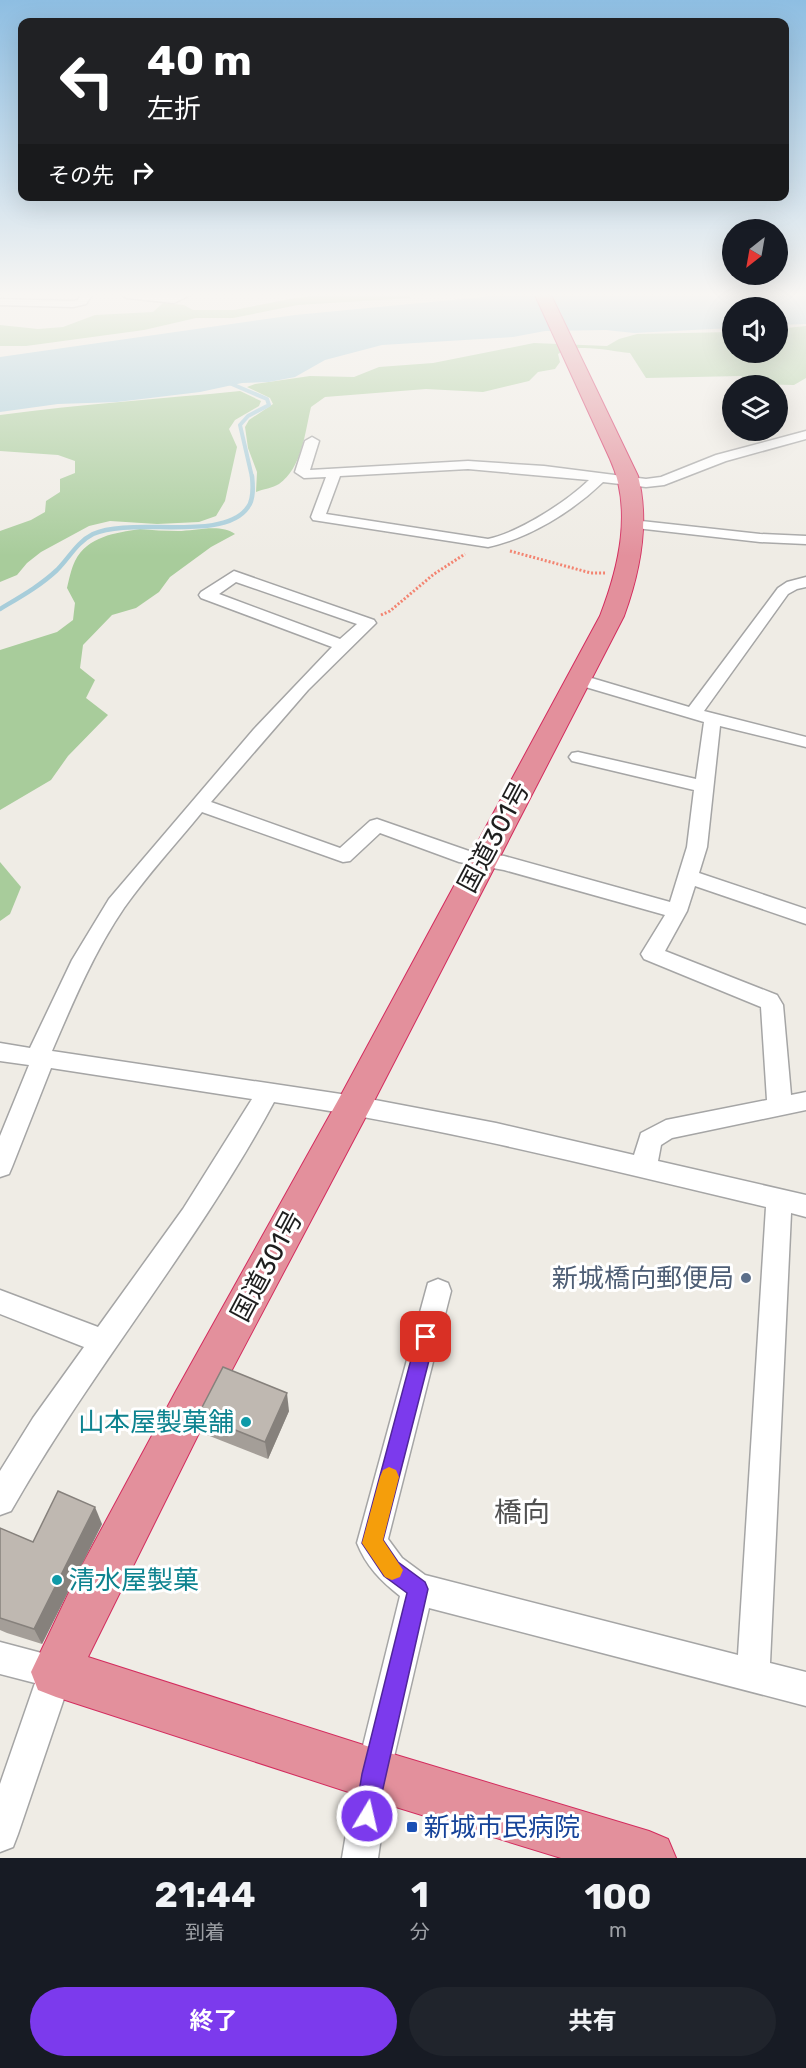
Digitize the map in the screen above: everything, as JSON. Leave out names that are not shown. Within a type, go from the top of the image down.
[{"type":"highway","name":"国道301号","points":[[56,1672],[97,1586],[180,1426],[354,1105],[612,616],[625,573],[632,525],[614,479],[585,382]]},
{"type":"highway","points":[[56,1672],[373,1774],[649,1858]]},
{"type":"street","points":[[788,438],[806,435]]},
{"type":"street","points":[[312,441],[302,472],[468,465],[664,482],[721,458],[777,441]]},
{"type":"street","points":[[787,441],[806,452]]},
{"type":"street","points":[[335,472],[318,517],[488,543],[495,543],[524,531],[614,479]]},
{"type":"street","points":[[632,525],[760,538],[806,540]]},
{"type":"street","points":[[341,645],[207,595],[234,576],[368,623]]},
{"type":"street","points":[[693,714],[783,591],[792,585],[806,582]]},
{"type":"street","points":[[0,1167],[65,995],[115,906],[156,852],[238,757],[341,645],[368,623]]},
{"type":"street","points":[[578,679],[714,720],[806,742]]},
{"type":"street","points":[[714,720],[711,725],[697,847],[677,911],[652,954],[769,1001],[772,1005],[780,1086],[779,1107]]},
{"type":"street","points":[[578,757],[704,787]]},
{"type":"street","points":[[199,804],[343,856],[377,825],[466,856],[504,863],[677,911]]},
{"type":"street","points":[[688,876],[806,917]]},
{"type":"street","points":[[0,1052],[354,1105],[496,1133],[644,1166],[793,1203],[753,1673]]},
{"type":"street","points":[[0,1500],[48,1420],[177,1240],[256,1115],[268,1091]]},
{"type":"street","points":[[644,1166],[650,1140],[666,1130],[806,1101]]},
{"type":"street","points":[[438,1291],[372,1543],[391,1569],[418,1589],[753,1673],[806,1689]]},
{"type":"street","points":[[0,1302],[103,1342]]},
{"type":"street","points":[[360,1858],[373,1774],[418,1589]]},
{"type":"street","points":[[0,1658],[56,1672],[0,1834]]},
{"type":"path","points":[[368,623],[390,611],[450,563],[488,543],[591,573],[625,573]]},
{"type":"green space","points":[[271,382],[526,382],[483,392],[426,389],[325,397],[311,407],[301,449],[293,469],[279,484],[256,492],[257,472],[248,448],[245,427],[249,420],[273,404],[270,398],[247,387]]},
{"type":"green space","points":[[788,382],[800,382],[788,385]]},
{"type":"green space","points":[[240,391],[261,401],[259,406],[235,420],[229,429],[237,447],[225,501],[216,516],[199,522],[157,524],[110,521],[89,526],[41,552],[17,575],[0,582],[0,531],[31,520],[45,512],[46,501],[60,492],[60,479],[75,473],[75,461],[58,455],[0,451],[0,415]]},
{"type":"green space","points":[[215,528],[235,534],[211,547],[170,577],[159,592],[136,608],[112,615],[83,645],[80,668],[95,680],[86,698],[108,715],[68,756],[51,780],[0,810],[0,650],[57,632],[73,620],[75,603],[67,588],[70,574],[80,553],[103,537],[140,529],[178,531]]},
{"type":"green space","points":[[0,862],[21,887],[10,914],[0,921]]},
{"type":"water","points":[[0,382],[271,382],[242,383],[200,392],[117,402],[58,404],[0,412]]},
{"type":"building","points":[[223,1367],[287,1393],[265,1442],[198,1415]]},
{"type":"building","points":[[58,1491],[95,1507],[34,1629],[0,1618],[0,1528],[33,1542]]},
{"type":"waterway","points":[[227,382],[267,399],[269,405],[248,416],[240,425],[252,477]]},
{"type":"waterway","points":[[0,609],[50,576],[87,537],[93,534],[130,527],[199,527],[219,524],[236,518],[250,504],[253,492],[252,476]]},
{"type":"slow traffic","points":[[389,1477],[372,1543],[392,1570]]},
{"type":"place","name":"新城橋向郵便局","points":[[746,1278]]},
{"type":"place","name":"山本屋製菓舗","points":[[246,1422]]},
{"type":"place","name":"清水屋製菓","points":[[57,1580]]},
{"type":"place","name":"新城市民病院","points":[[412,1827]]},
{"type":"district","name":"橋向","points":[[522,1512]]},
{"type":"route","points":[[367,1816],[373,1774],[418,1589],[391,1569],[372,1543],[426,1337]]}]
